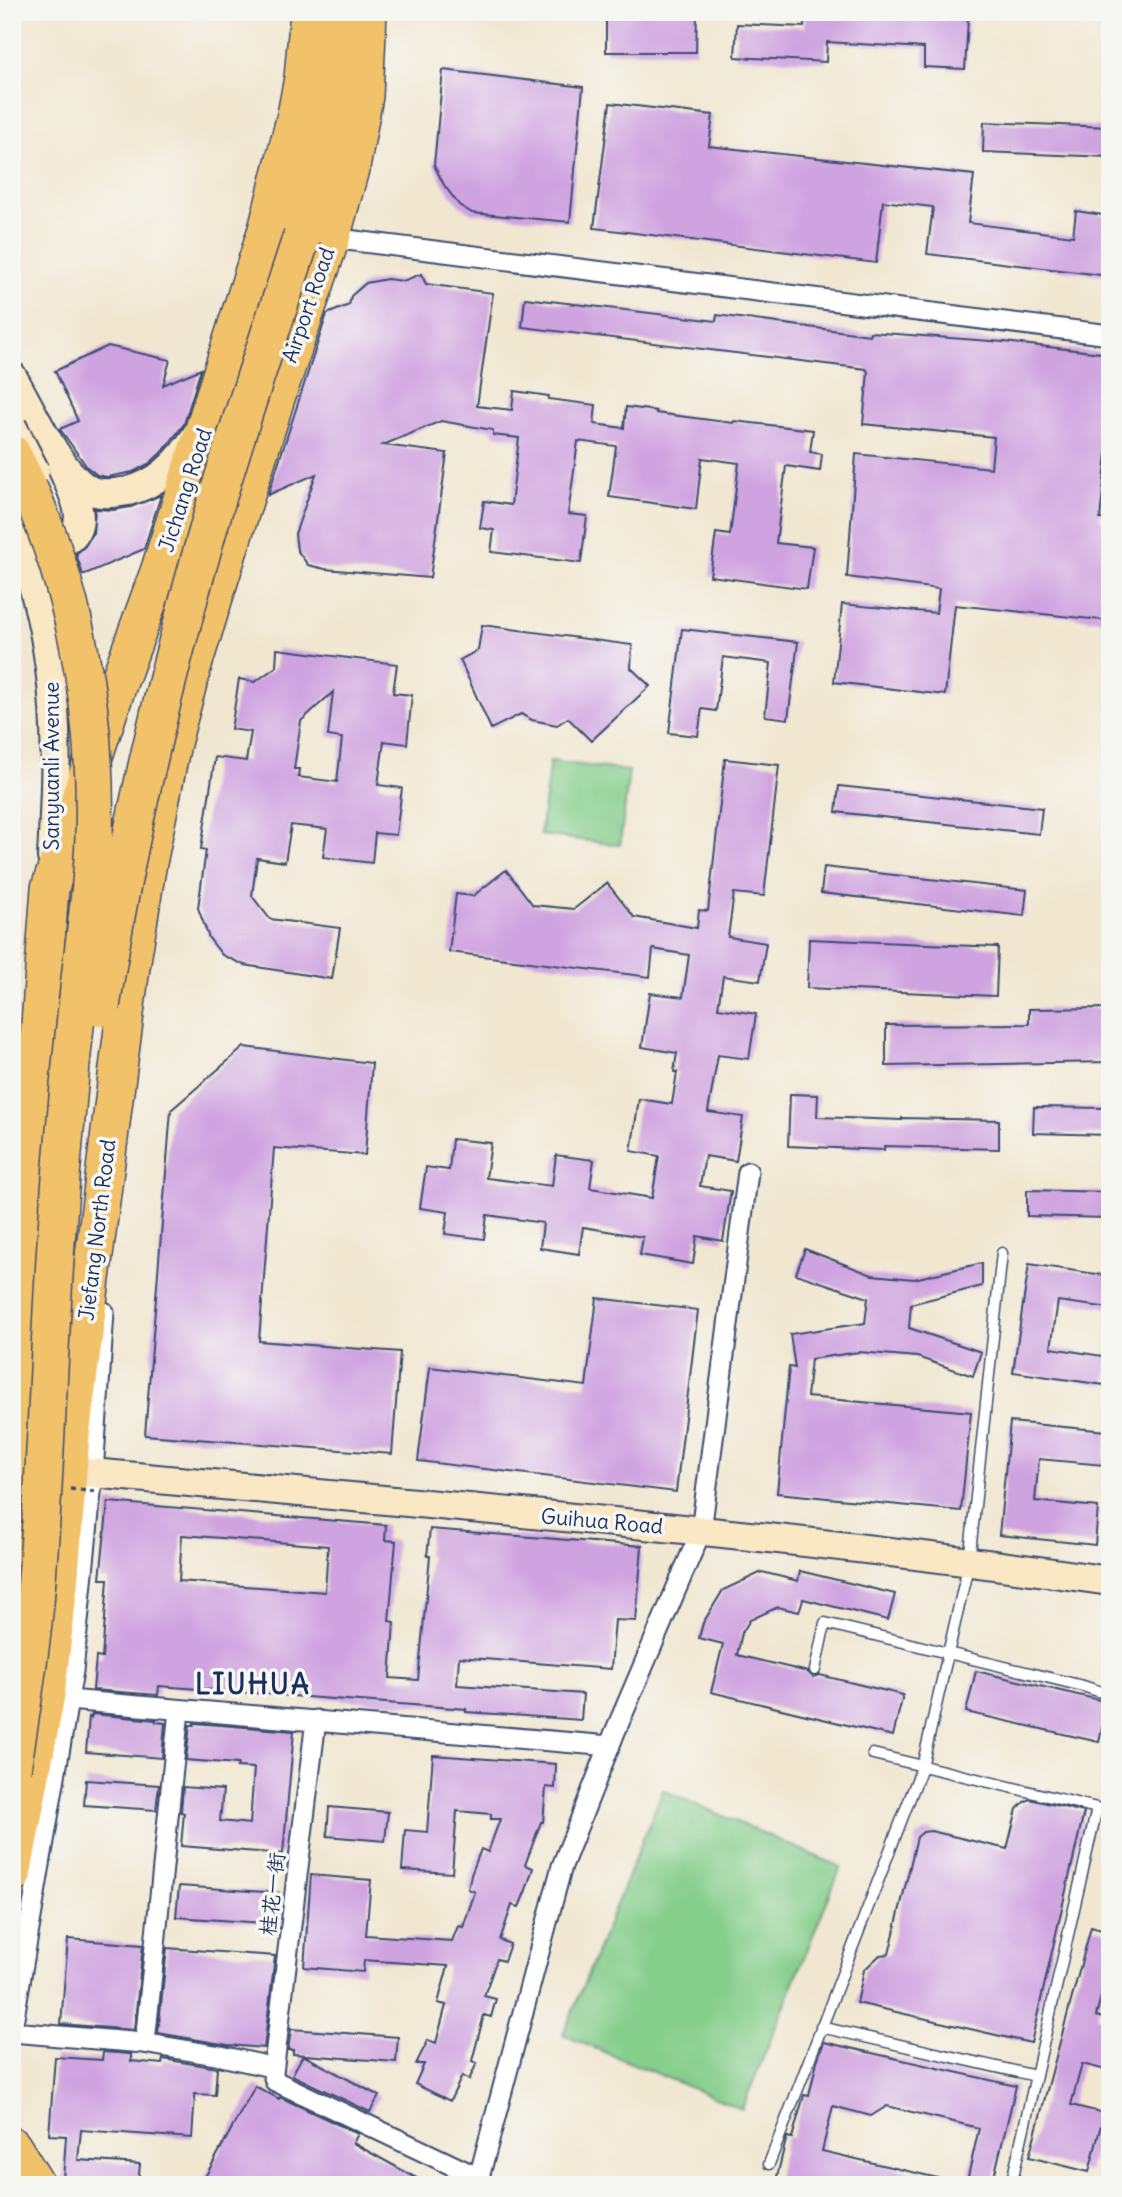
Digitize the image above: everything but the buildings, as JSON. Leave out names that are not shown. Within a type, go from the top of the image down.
[{"type":"highway","points":[[211,411],[268,226],[288,150],[303,78],[309,12]]},
{"type":"highway","points":[[49,1347],[108,958],[149,752],[208,528],[316,237],[320,165],[339,12]]},
{"type":"highway","name":"Airport Road","points":[[215,591],[276,398],[316,237],[346,186],[360,128],[366,75],[368,12]]},
{"type":"highway","name":"Jichang Road","points":[[160,569],[211,411]]},
{"type":"highway","points":[[12,454],[47,533],[75,626],[88,699],[94,774],[94,837],[90,892],[62,1160],[35,1607],[12,1769]]},
{"type":"highway","points":[[160,569],[161,581],[168,593],[186,603],[199,602],[215,591]]},
{"type":"highway","points":[[12,1636],[24,1507],[24,1278],[29,1171],[50,888],[117,687],[160,569]]},
{"type":"highway","name":"Jiefang North Road","points":[[12,1875],[46,1695],[59,1586],[71,1435],[144,884],[172,743],[215,591]]},
{"type":"highway","points":[[50,888],[90,864],[110,863],[130,868],[144,884]]},
{"type":"highway","points":[[12,2146],[36,2185]]},
{"type":"main road","points":[[12,376],[54,452],[78,508],[79,520],[74,536],[58,546],[36,547],[25,540],[12,522]]},
{"type":"main road","points":[[54,452],[87,489],[99,493],[116,493],[140,488],[171,468],[183,455],[211,411]]},
{"type":"main road","points":[[12,426],[37,474],[69,559],[88,631],[104,722],[107,810],[67,1220],[63,1324],[71,1435]]},
{"type":"main road","name":"Sanyuanli Avenue","points":[[12,522],[45,633],[51,671],[55,748],[50,888]]},
{"type":"main road","name":"Guihua Road","points":[[93,1472],[701,1531],[1110,1581]]},
{"type":"street","points":[[316,237],[1110,335]]},
{"type":"street","points":[[122,1037],[93,1472],[79,1627],[12,2030],[144,2043],[271,2067],[275,2081],[478,2182],[562,1866],[701,1531],[748,1172]]},
{"type":"street","points":[[12,1323],[24,1278]]},
{"type":"street","points":[[68,1700],[610,1746]]},
{"type":"street","points":[[146,2033],[179,1710]]},
{"type":"street","name":"桂花一街","points":[[273,2073],[316,1720]]},
{"type":"lane","points":[[769,2164],[922,1767],[969,1562],[1002,1253]]},
{"type":"lane","points":[[815,1670],[825,1623],[1083,1686],[1110,1695]]},
{"type":"lane","points":[[873,1754],[1097,1808],[1011,2185]]},
{"type":"lane","points":[[821,2027],[1035,2076]]},
{"type":"green space","points":[[550,761],[629,771],[620,845],[540,835]]},
{"type":"green space","points":[[663,1790],[841,1867],[742,2109],[563,2035]]},
{"type":"railway","points":[[1108,2185],[1110,2181]]},
{"type":"district","name":"LIUHUA","points":[[253,1684]]}]
